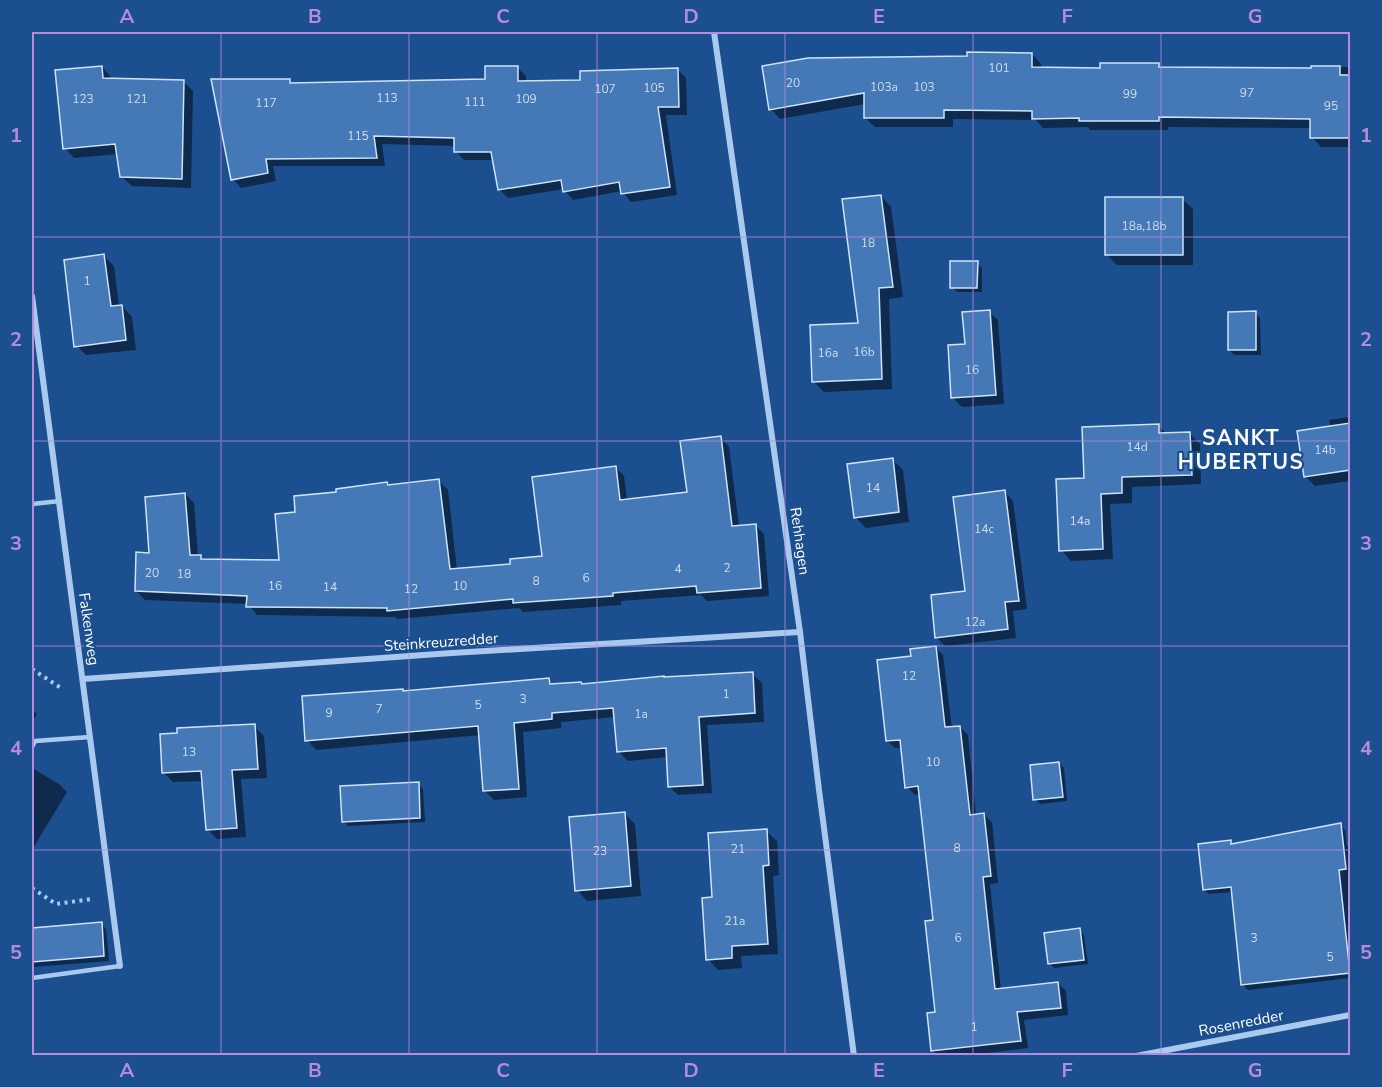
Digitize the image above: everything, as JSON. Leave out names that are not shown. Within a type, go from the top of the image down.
[{"type":"street","name":"Rehhagen","points":[[714,32],[800,632],[854,1056]]},
{"type":"street","name":"Falkenweg","points":[[32,296],[120,966]]},
{"type":"street","name":"Steinkreuzredder","points":[[83,679],[452,653],[800,632]]},
{"type":"street","name":"Rosenredder","points":[[1136,1056],[1350,1015]]},
{"type":"lane","points":[[32,504],[60,501]]},
{"type":"lane","points":[[32,747],[35,741],[90,737]]},
{"type":"lane","points":[[32,978],[120,966]]},
{"type":"path","points":[[32,669],[85,702]]},
{"type":"path","points":[[32,888],[56,904],[110,897]]},
{"type":"building","points":[[967,52],[1032,53],[1032,67],[1100,68],[1100,63],[1159,63],[1159,67],[1311,68],[1311,66],[1340,66],[1340,75],[1350,75],[1350,138],[1310,138],[1310,119],[1159,117],[1159,121],[1079,121],[1079,118],[1032,119],[1032,111],[944,110],[944,118],[864,118],[864,93],[769,110],[762,66],[808,58],[967,56]]},
{"type":"building","points":[[102,66],[103,78],[184,80],[182,179],[120,177],[115,144],[63,149],[55,70]]},
{"type":"building","points":[[485,66],[518,66],[518,81],[580,80],[580,71],[678,68],[679,107],[658,107],[670,187],[621,194],[619,182],[563,192],[561,180],[498,190],[491,152],[454,152],[454,138],[374,136],[377,158],[266,159],[268,173],[231,180],[211,79],[290,79],[290,83],[485,79]]},
{"type":"building","points":[[881,195],[893,287],[879,288],[882,379],[812,382],[810,325],[858,323],[842,199]]},
{"type":"building","points":[[1105,197],[1183,197],[1183,255],[1105,255]]},
{"type":"building","points":[[104,254],[111,306],[122,305],[126,340],[74,347],[64,260]]},
{"type":"building","points":[[950,261],[978,261],[977,288],[950,288]]},
{"type":"building","points":[[990,310],[996,395],[951,398],[948,345],[965,344],[962,312]]},
{"type":"building","points":[[1256,311],[1256,350],[1228,350],[1228,312]]},
{"type":"building","points":[[1350,423],[1350,470],[1304,477],[1297,431]]},
{"type":"building","points":[[1159,424],[1159,433],[1190,432],[1192,475],[1122,477],[1122,493],[1101,494],[1103,549],[1059,551],[1056,479],[1084,478],[1082,427]]},
{"type":"building","points":[[721,436],[732,526],[756,524],[761,588],[697,593],[696,586],[613,593],[613,596],[513,603],[513,599],[387,611],[387,608],[246,607],[247,596],[135,591],[136,552],[149,553],[145,497],[185,493],[190,555],[201,555],[201,559],[279,560],[275,514],[295,512],[294,496],[336,492],[336,489],[387,482],[388,485],[439,479],[450,569],[510,564],[510,559],[542,556],[532,477],[616,466],[620,500],[687,492],[680,441]]},
{"type":"building","points":[[893,458],[899,512],[854,518],[847,464]]},
{"type":"building","points":[[1005,490],[1019,601],[1005,602],[1008,629],[935,638],[931,595],[965,591],[953,497]]},
{"type":"building","points":[[936,646],[945,727],[960,726],[970,815],[984,813],[991,876],[983,877],[995,989],[1058,982],[1061,1008],[1017,1012],[1021,1041],[931,1051],[927,1013],[935,1012],[925,921],[933,920],[918,786],[905,788],[900,740],[886,741],[877,660],[911,656],[910,649]]},
{"type":"building","points":[[753,672],[755,713],[699,717],[703,785],[668,787],[666,748],[617,752],[613,708],[552,713],[552,719],[514,723],[519,789],[483,791],[478,726],[305,741],[302,696],[403,689],[403,691],[549,678],[550,684],[581,682],[582,684],[664,676]]},
{"type":"building","points":[[255,724],[258,769],[232,770],[237,828],[206,830],[201,771],[162,773],[160,734],[177,733],[177,728]]},
{"type":"building","points":[[1059,762],[1063,797],[1033,800],[1030,765]]},
{"type":"building","points":[[419,782],[420,818],[342,822],[340,786]]},
{"type":"building","points":[[625,812],[631,886],[575,891],[569,817]]},
{"type":"building","points":[[1341,823],[1346,869],[1339,870],[1350,973],[1241,985],[1231,887],[1203,890],[1198,844],[1231,840],[1231,844]]},
{"type":"building","points":[[767,829],[769,865],[763,866],[768,944],[732,946],[732,958],[706,960],[702,898],[712,897],[708,833]]},
{"type":"building","points":[[102,922],[104,956],[32,962],[32,928]]},
{"type":"building","points":[[1080,928],[1084,960],[1048,964],[1044,933]]},
{"type":"district","name":"SANKT HUBERTUS","points":[[1241,450]]}]
